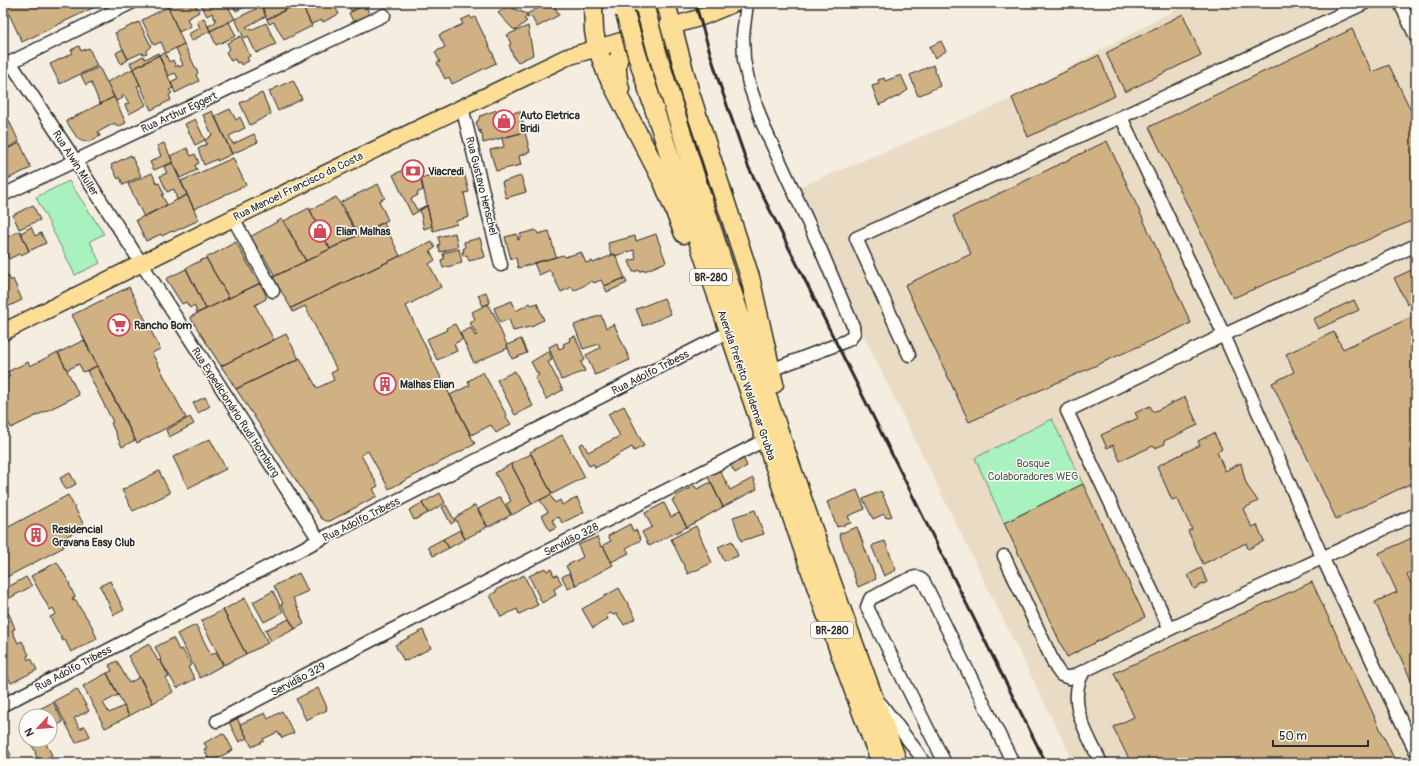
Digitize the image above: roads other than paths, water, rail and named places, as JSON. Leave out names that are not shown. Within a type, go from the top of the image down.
[{"type":"highway","points":[[593,3],[594,31],[597,47],[606,72],[663,182],[688,243],[761,442],[785,496]]},
{"type":"highway","points":[[666,3],[690,93],[750,277],[781,416],[786,450]]},
{"type":"highway","name":"Avenida Prefeito Waldemar Grubba","points":[[644,5],[680,130],[786,450],[871,692],[898,763]]},
{"type":"highway","name":"Avenida Prefeito Waldemar Grubba","points":[[623,8],[664,140],[785,496],[856,698],[881,763]]},
{"type":"highway","points":[[627,112],[620,87],[617,68],[617,58],[624,49],[663,37],[677,48]]},
{"type":"main road","name":"Rua Manoel Francisco da Costa","points":[[3,332],[233,218],[567,57],[699,18],[735,3]]},
{"type":"street","points":[[7,64],[131,3]]},
{"type":"street","points":[[747,3],[743,35],[744,60],[748,84],[763,124],[820,248],[853,326],[854,333],[846,341],[771,370]]},
{"type":"street","points":[[909,355],[856,238],[1121,117],[1365,3]]},
{"type":"street","points":[[1400,3],[1416,37]]},
{"type":"street","name":"Rua Arthur Eggert","points":[[3,195],[384,15]]},
{"type":"street","name":"Rua Alwin Müller","points":[[7,64],[75,160],[141,264]]},
{"type":"street","name":"Rua Gustavo Henschel","points":[[462,107],[501,265]]},
{"type":"street","points":[[1121,117],[1224,335],[1322,557],[1416,752]]},
{"type":"street","points":[[233,218],[273,291]]},
{"type":"street","points":[[1170,629],[1067,411],[1416,245]]},
{"type":"street","name":"Rua Expedicionário Rudi Hornburg","points":[[141,264],[319,540]]},
{"type":"street","name":"Rua Adolfo Tribess","points":[[3,705],[319,540],[721,336]]},
{"type":"street","name":"Servidão 328","points":[[380,636],[761,442]]},
{"type":"street","points":[[1004,556],[1053,661],[1061,675],[1069,678],[1322,557],[1416,514]]},
{"type":"street","points":[[945,763],[867,607],[870,599],[916,577],[920,578],[924,582],[1013,763]]},
{"type":"street","name":"Servidão 329","points":[[217,721],[380,636]]},
{"type":"street","points":[[1084,672],[1080,677],[1076,701],[1080,718],[1101,763]]},
{"type":"street","points":[[871,692],[924,763]]},
{"type":"railway","points":[[695,3],[719,82],[748,166],[1046,763]]},
{"type":"place","name":"Auto Eletrica Bridi","points":[[504,121]]},
{"type":"place","name":"Viacredi","points":[[413,171]]},
{"type":"place","name":"Elian Malhas","points":[[320,231]]},
{"type":"place","name":"Rancho Bom","points":[[119,325]]},
{"type":"place","name":"Malhas Elian","points":[[385,384]]},
{"type":"place","name":"Residencial Gravana Easy Club","points":[[36,535]]},
{"type":"park label","name":"Bosque Colaboradores WEG","points":[[1033,469]]}]
